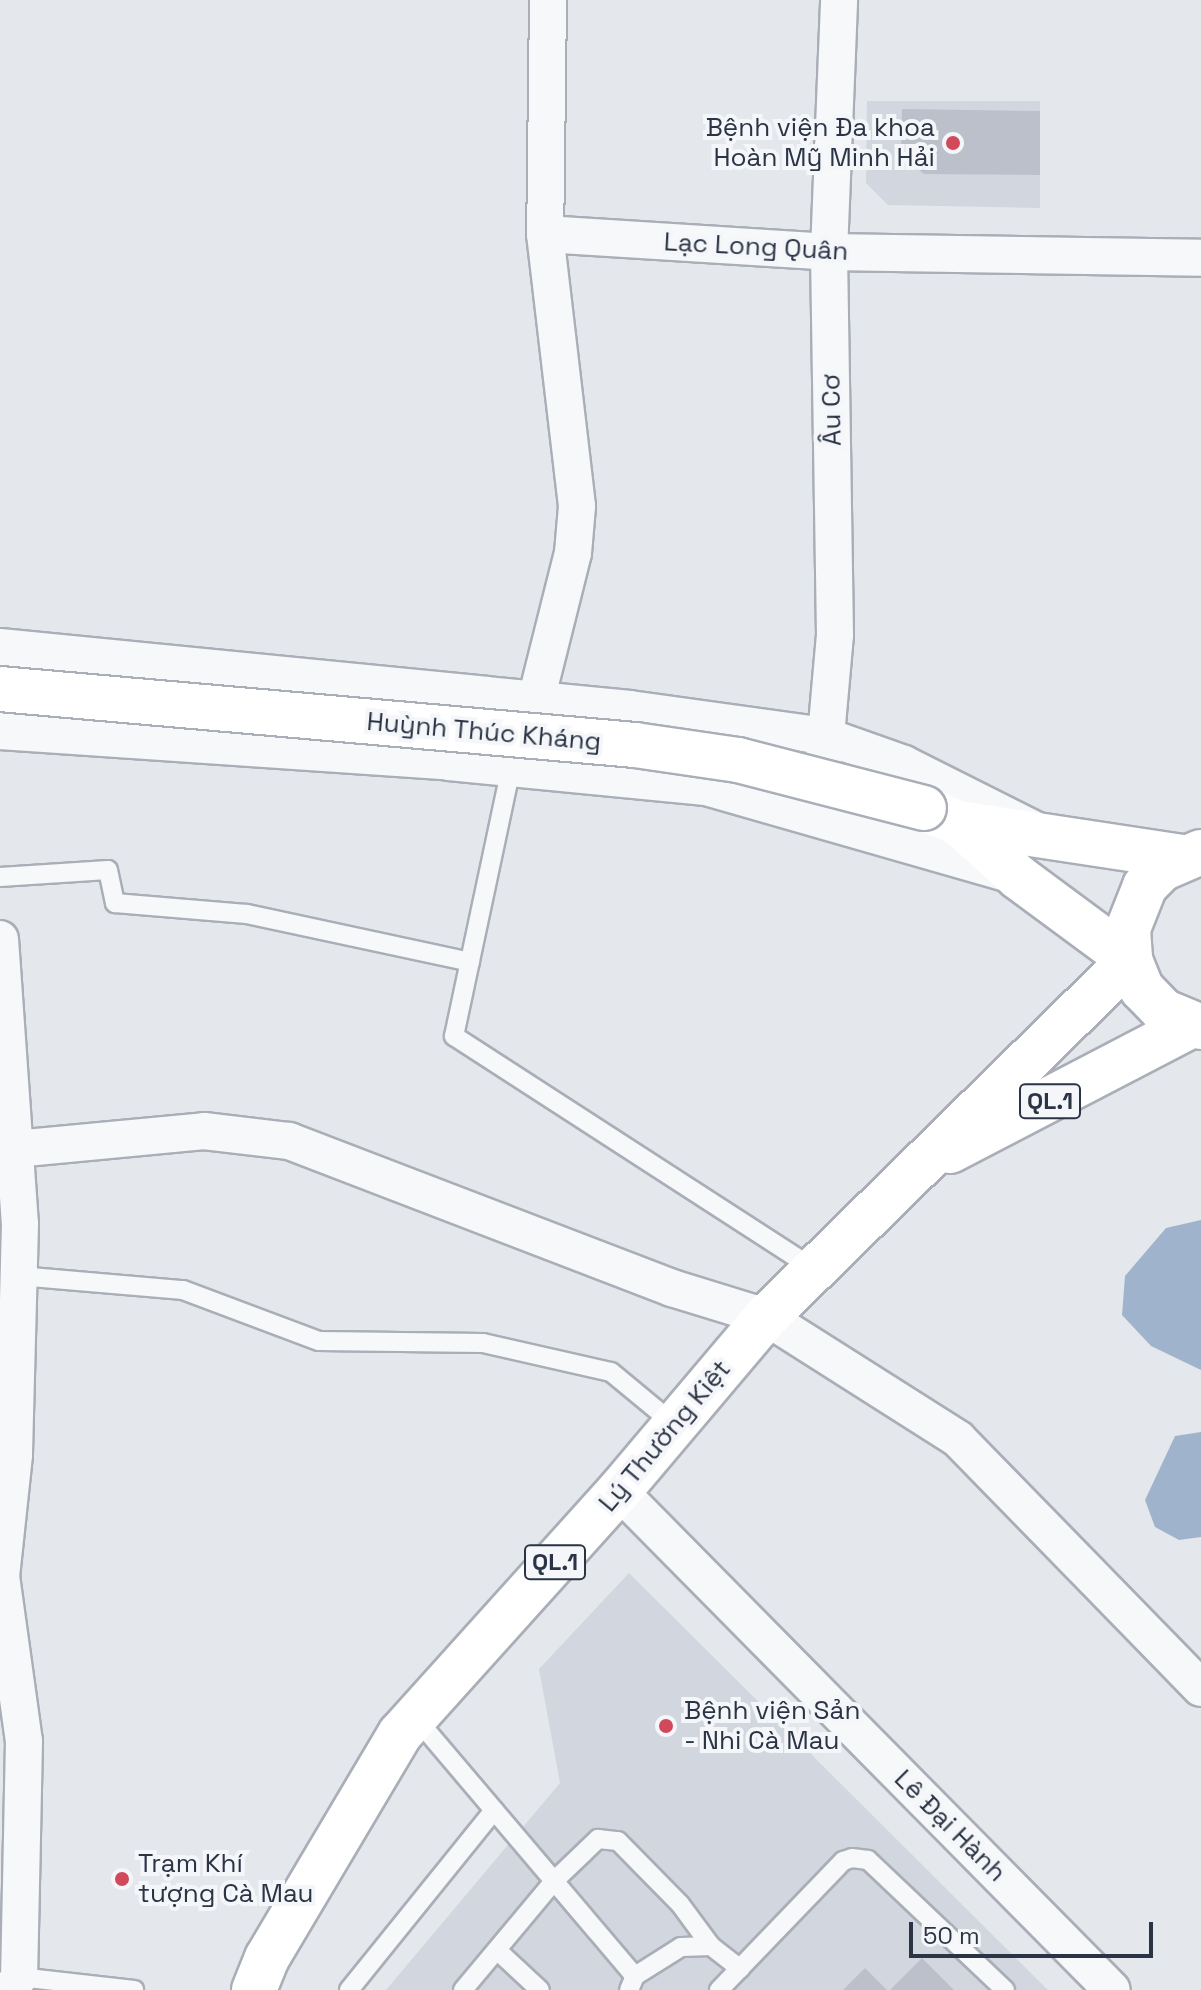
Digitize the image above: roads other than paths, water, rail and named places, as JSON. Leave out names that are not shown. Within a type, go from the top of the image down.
[{"type":"main road","name":"Huỳnh Thúc Kháng","points":[[0,689],[635,745],[738,760],[941,816],[1192,854]]},
{"type":"main road","name":"Huỳnh Thúc Kháng","points":[[941,816],[1130,960]]},
{"type":"main road","points":[[1130,960],[1134,907],[1162,869],[1192,854]]},
{"type":"main road","name":"QL.1","points":[[1130,960],[1142,989],[1163,1011],[1196,1026]]},
{"type":"main road","name":"Lý Thường Kiệt","points":[[254,1990],[267,1958],[400,1734],[619,1491],[766,1317],[908,1172],[1130,960]]},
{"type":"main road","name":"Lý Thường Kiệt","points":[[908,1172],[1196,1026]]},
{"type":"street","points":[[536,700],[573,553],[577,506],[545,234],[548,0]]},
{"type":"street","name":"Âu Cơ","points":[[819,820],[835,635],[829,252],[839,0]]},
{"type":"street","name":"Lạc Long Quân","points":[[545,234],[829,252],[1201,258]]},
{"type":"street","points":[[0,647],[536,700],[825,736],[945,782],[1036,831]]},
{"type":"street","points":[[0,731],[511,768],[706,787],[1018,877]]},
{"type":"street","points":[[0,939],[15,1149],[19,1276],[14,1455],[1,1576],[24,1741],[9,1980]]},
{"type":"street","points":[[15,1149],[204,1131],[289,1141],[672,1288],[766,1317],[958,1439],[1201,1688]]},
{"type":"street","name":"Lê Đại Hành","points":[[619,1491],[1112,1990]]},
{"type":"lane","points":[[511,768],[454,1036],[814,1269]]},
{"type":"lane","points":[[0,877],[108,870],[115,903],[247,914],[470,962]]},
{"type":"lane","points":[[19,1276],[183,1290],[319,1341],[483,1343],[611,1372],[675,1425]]},
{"type":"lane","points":[[415,1717],[554,1881],[632,1983],[681,1947],[711,1946]]},
{"type":"lane","points":[[349,1990],[494,1810]]},
{"type":"lane","points":[[463,1990],[554,1881],[598,1839],[618,1841],[680,1904],[711,1946],[740,1969]]},
{"type":"lane","points":[[719,1990],[843,1861],[858,1858],[868,1860],[1005,1990]]},
{"type":"lane","points":[[498,1951],[540,1990]]},
{"type":"lane","points":[[9,1980],[134,1990]]},
{"type":"water","points":[[1201,1220],[1201,1370],[1151,1346],[1122,1315],[1125,1276],[1166,1228]]},
{"type":"water","points":[[1201,1432],[1201,1537],[1179,1540],[1155,1527],[1145,1500],[1175,1436]]},
{"type":"place","name":"Bệnh viện Đa khoa Hoàn Mỹ Minh Hải","points":[[953,143]]},
{"type":"place","name":"Bệnh viện Sản - Nhi Cà Mau","points":[[666,1726]]},
{"type":"place","name":"Trạm Khí tượng Cà Mau","points":[[122,1879]]}]
